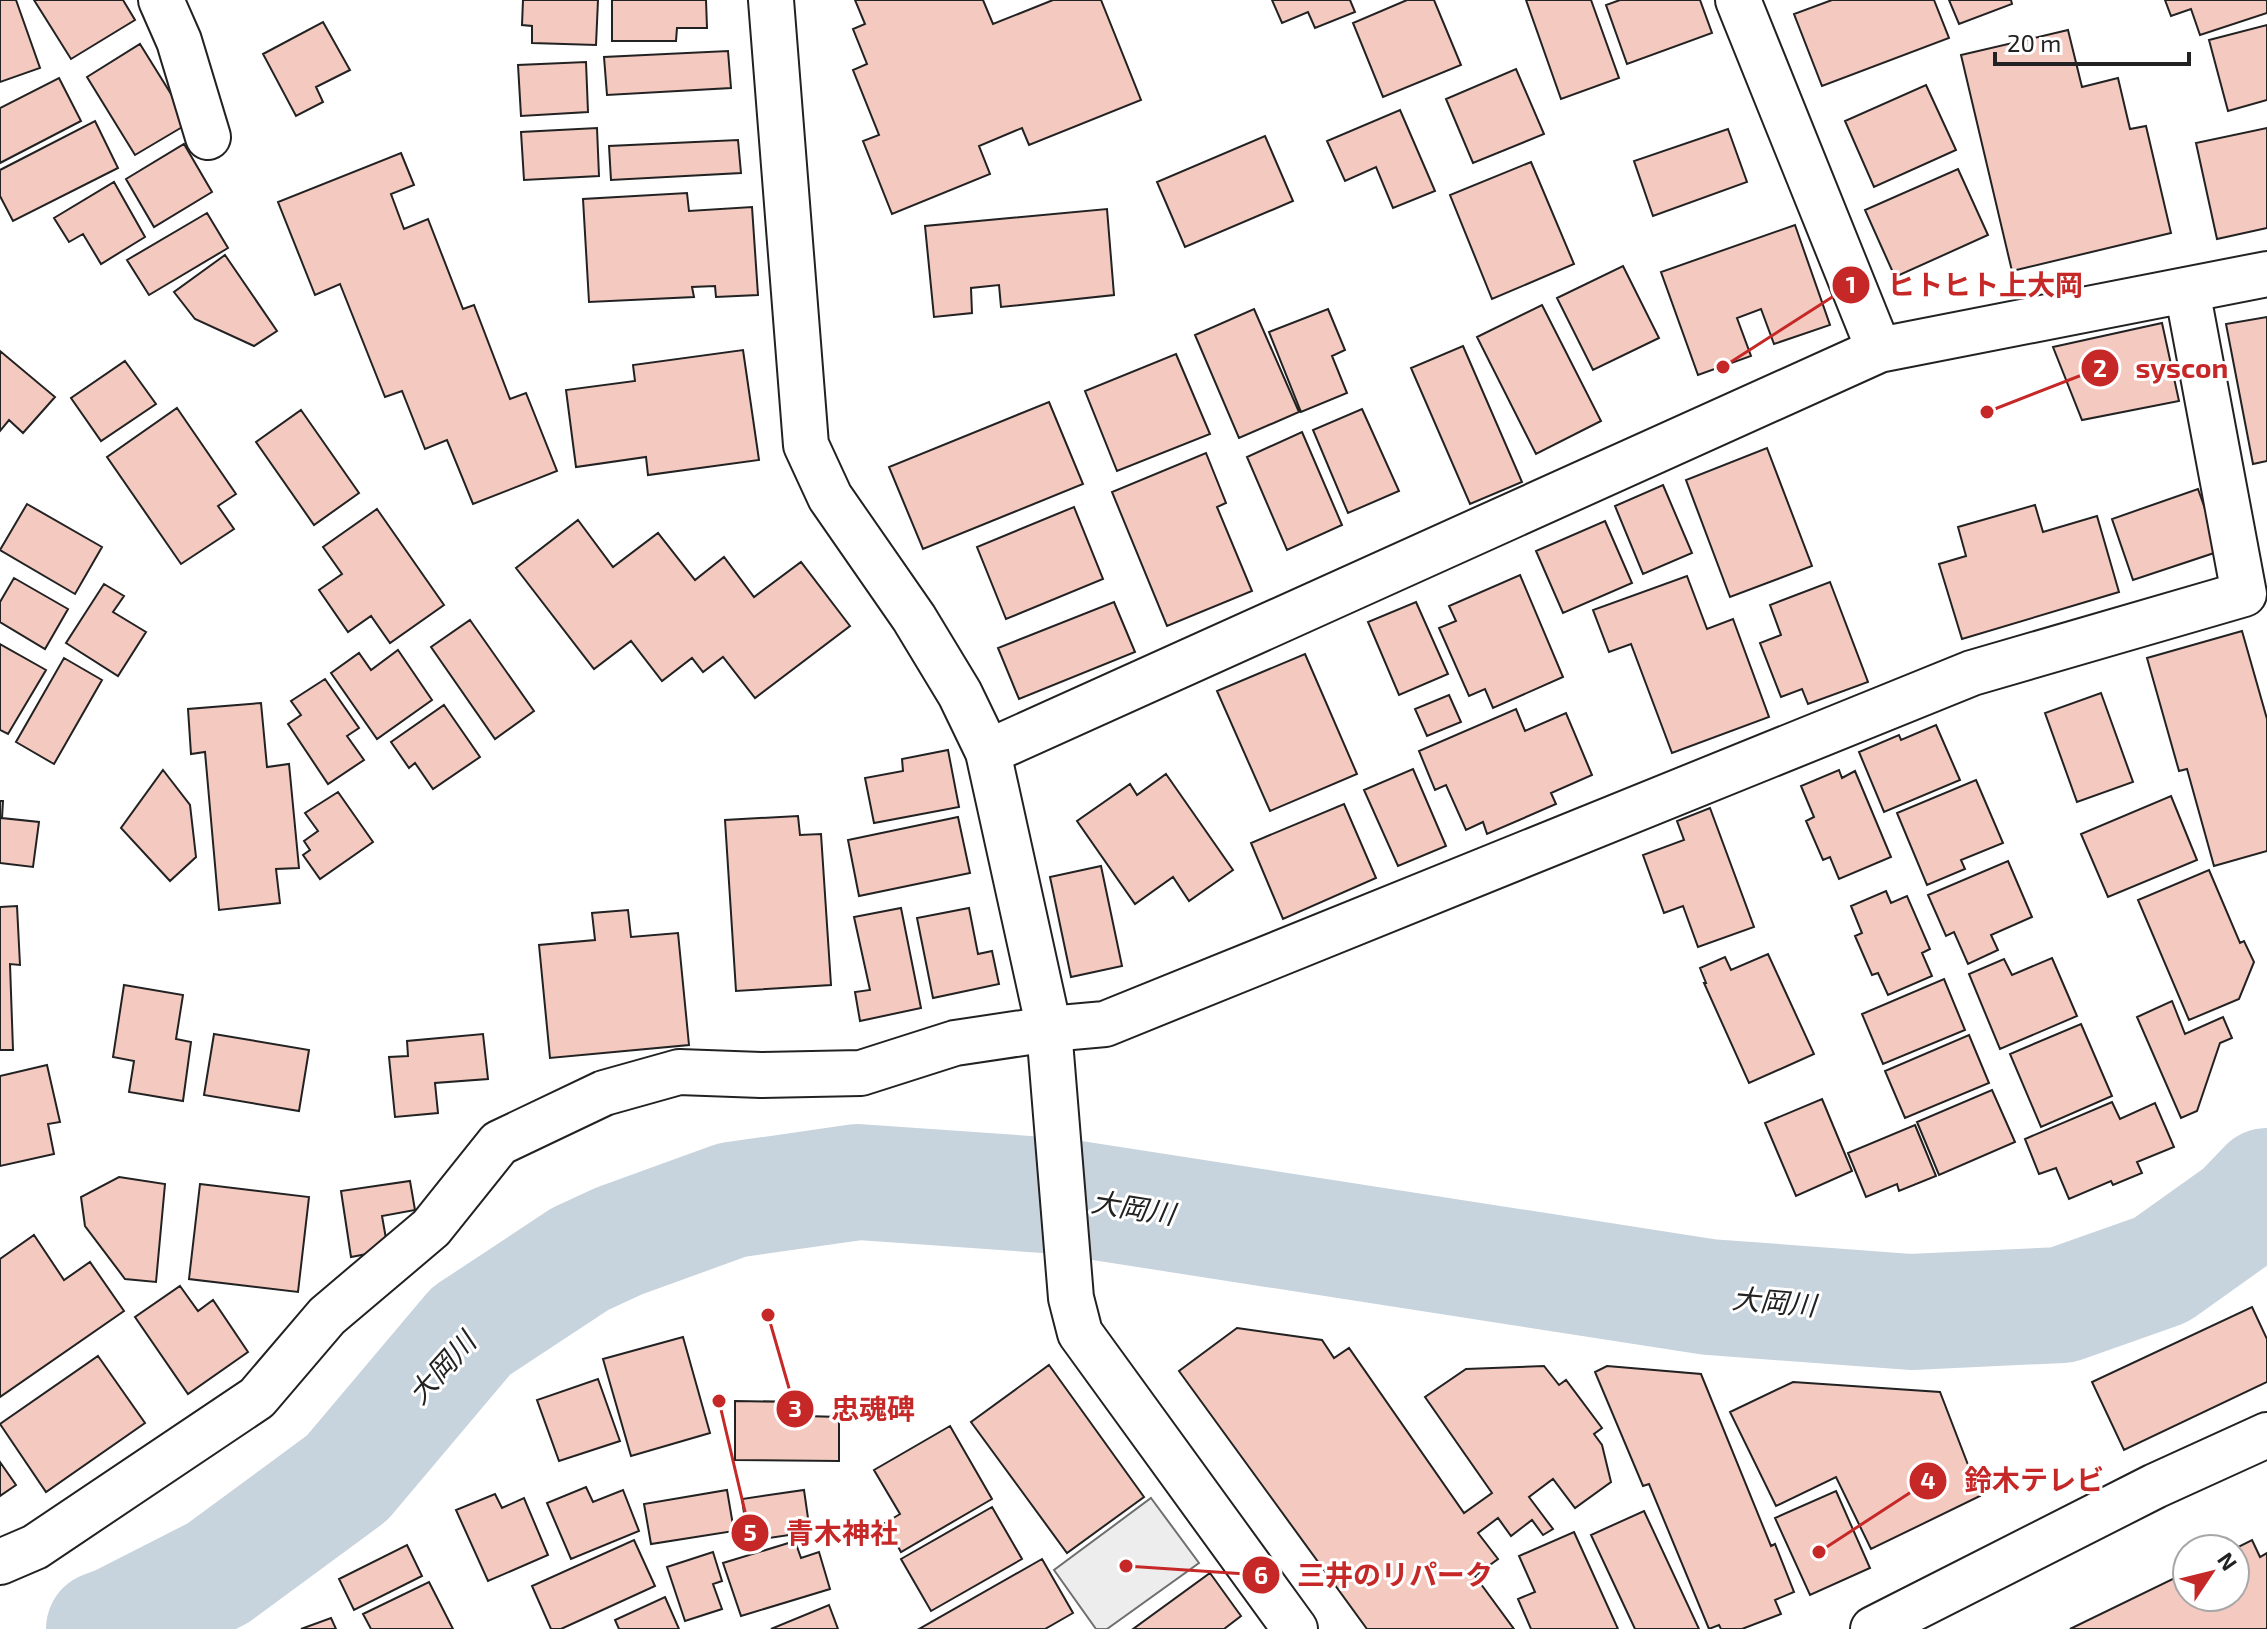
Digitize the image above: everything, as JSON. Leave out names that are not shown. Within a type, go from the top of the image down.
[{"type":"street","points":[[161,0],[179,41],[208,137]]},
{"type":"street","points":[[771,0],[806,445],[830,497],[914,618],[960,694],[988,752],[1049,1029],[1071,1298],[1080,1333],[1295,1629]]},
{"type":"street","points":[[1738,0],[1879,350]]},
{"type":"street","points":[[988,752],[1879,350],[2267,274]]},
{"type":"street","points":[[0,1562],[35,1547],[257,1398],[327,1316],[431,1228],[499,1143],[604,1093],[679,1072],[761,1075],[861,1073],[955,1043],[1105,1024],[1972,673],[2244,594],[2187,290]]},
{"type":"street","points":[[1873,1629],[2155,1486],[2267,1435]]},
{"type":"shaded area","points":[[1151,1498],[1199,1563],[1107,1629],[1096,1629],[1054,1570]]},
{"type":"building","points":[[0,0],[16,0],[40,68],[0,82]]},
{"type":"building","points":[[34,0],[123,0],[135,20],[71,59]]},
{"type":"building","points":[[523,0],[598,0],[596,45],[532,43],[532,26],[522,25]]},
{"type":"building","points":[[612,0],[706,0],[707,28],[677,28],[676,41],[612,41]]},
{"type":"building","points":[[855,0],[983,0],[993,24],[1053,0],[1101,0],[1141,100],[1029,145],[1022,128],[979,146],[990,174],[892,214],[863,141],[879,135],[853,70],[867,64],[853,29],[865,24]]},
{"type":"building","points":[[1272,0],[1350,0],[1355,12],[1315,28],[1308,12],[1282,23]]},
{"type":"building","points":[[1407,0],[1434,0],[1461,65],[1383,97],[1353,23]]},
{"type":"building","points":[[1526,0],[1591,0],[1619,78],[1561,99]]},
{"type":"building","points":[[1620,0],[1700,0],[1712,33],[1627,64],[1606,5]]},
{"type":"building","points":[[1832,0],[1934,0],[1949,38],[1822,86],[1794,14]]},
{"type":"building","points":[[1949,0],[2011,0],[2012,4],[1959,24]]},
{"type":"building","points":[[2165,0],[2267,0],[2267,13],[2200,35],[2191,9],[2171,16]]},
{"type":"building","points":[[323,22],[350,70],[316,87],[323,102],[296,116],[263,54]]},
{"type":"building","points":[[2267,25],[2267,100],[2228,111],[2209,40]]},
{"type":"building","points":[[2068,30],[2082,87],[2118,78],[2130,129],[2146,126],[2171,233],[2012,271],[1961,55]]},
{"type":"building","points":[[140,44],[189,123],[135,155],[87,77]]},
{"type":"building","points":[[728,51],[731,88],[607,95],[604,57]]},
{"type":"building","points":[[586,62],[588,112],[521,116],[518,65]]},
{"type":"building","points":[[1516,69],[1544,134],[1473,163],[1446,99]]},
{"type":"building","points":[[59,78],[81,121],[0,163],[0,108]]},
{"type":"building","points":[[1926,85],[1956,150],[1874,187],[1845,121]]},
{"type":"building","points":[[1400,110],[1435,191],[1393,208],[1376,167],[1345,181],[1327,141]]},
{"type":"building","points":[[95,121],[118,168],[13,221],[0,196],[0,170]]},
{"type":"building","points":[[597,128],[599,176],[524,180],[521,132]]},
{"type":"building","points":[[2267,128],[2267,228],[2217,239],[2196,143]]},
{"type":"building","points":[[1728,129],[1747,182],[1653,216],[1634,161]]},
{"type":"building","points":[[1265,136],[1293,201],[1185,247],[1157,182]]},
{"type":"building","points":[[738,140],[741,173],[611,180],[609,146]]},
{"type":"building","points":[[184,144],[212,192],[154,227],[126,179]]},
{"type":"building","points":[[401,153],[414,185],[391,194],[404,229],[428,219],[463,309],[474,305],[510,399],[526,393],[557,471],[473,504],[447,440],[425,449],[402,391],[385,397],[340,284],[315,295],[278,202]]},
{"type":"building","points":[[1531,162],[1574,264],[1492,299],[1450,195]]},
{"type":"building","points":[[1958,169],[1988,235],[1895,277],[1865,210]]},
{"type":"building","points":[[114,182],[145,237],[101,264],[83,234],[69,242],[54,218]]},
{"type":"building","points":[[687,193],[689,211],[752,207],[758,295],[716,297],[715,286],[692,287],[694,297],[589,302],[583,199]]},
{"type":"building","points":[[1107,209],[1114,295],[1001,307],[999,285],[971,288],[972,313],[934,317],[925,226]]},
{"type":"building","points":[[207,213],[228,248],[149,295],[127,260]]},
{"type":"building","points":[[1795,225],[1830,325],[1774,344],[1761,309],[1737,318],[1751,356],[1698,375],[1661,272]]},
{"type":"building","points":[[225,255],[277,331],[254,346],[195,319],[174,292]]},
{"type":"building","points":[[1623,266],[1659,338],[1593,370],[1557,298]]},
{"type":"building","points":[[1542,305],[1601,421],[1536,454],[1477,337]]},
{"type":"building","points":[[1254,309],[1299,412],[1239,438],[1195,335]]},
{"type":"building","points":[[1328,309],[1345,350],[1332,356],[1347,393],[1301,412],[1269,332]]},
{"type":"building","points":[[2267,317],[2267,461],[2253,464],[2226,324]]},
{"type":"building","points":[[2162,323],[2179,401],[2082,420],[2053,347]]},
{"type":"building","points":[[1463,346],[1522,482],[1470,504],[1411,368]]},
{"type":"building","points":[[743,350],[759,460],[648,475],[646,457],[576,467],[566,390],[635,381],[633,365]]},
{"type":"building","points":[[0,351],[55,397],[23,433],[9,420],[0,431]]},
{"type":"building","points":[[1176,354],[1210,434],[1117,471],[1085,391]]},
{"type":"building","points":[[125,361],[156,404],[101,441],[71,398]]},
{"type":"building","points":[[1049,402],[1083,484],[923,549],[889,467]]},
{"type":"building","points":[[177,408],[236,494],[218,506],[234,529],[181,564],[107,457]]},
{"type":"building","points":[[1362,409],[1399,491],[1348,513],[1313,430]]},
{"type":"building","points":[[301,410],[359,493],[314,525],[256,442]]},
{"type":"building","points":[[1302,432],[1342,525],[1287,550],[1247,457]]},
{"type":"building","points":[[1767,448],[1812,566],[1730,597],[1686,480]]},
{"type":"building","points":[[1206,453],[1226,503],[1217,507],[1252,591],[1167,626],[1112,492]]},
{"type":"building","points":[[1663,485],[1692,553],[1643,574],[1615,506]]},
{"type":"building","points":[[2198,489],[2220,551],[2133,580],[2112,519]]},
{"type":"building","points":[[27,504],[102,547],[75,594],[0,550]]},
{"type":"building","points":[[2035,505],[2043,532],[2097,516],[2119,592],[1962,639],[1939,564],[1966,556],[1958,527]]},
{"type":"building","points":[[1074,507],[1103,579],[1006,619],[977,547]]},
{"type":"building","points":[[377,509],[444,605],[390,643],[371,616],[348,632],[319,590],[342,574],[323,547]]},
{"type":"building","points":[[578,520],[613,567],[658,533],[695,580],[724,557],[754,597],[801,562],[850,626],[755,698],[723,657],[703,672],[692,658],[662,681],[631,641],[594,669],[516,568]]},
{"type":"building","points":[[1605,521],[1632,583],[1563,613],[1536,551]]},
{"type":"building","points":[[1520,575],[1563,677],[1493,708],[1485,689],[1469,696],[1439,628],[1456,621],[1449,606]]},
{"type":"building","points":[[1687,576],[1707,629],[1733,619],[1769,717],[1672,753],[1631,644],[1609,652],[1593,610]]},
{"type":"building","points":[[14,578],[68,609],[45,649],[0,622],[0,602]]},
{"type":"building","points":[[1830,582],[1868,682],[1808,704],[1802,689],[1781,697],[1760,643],[1781,635],[1770,605]]},
{"type":"building","points":[[104,584],[124,596],[113,612],[146,632],[118,676],[66,643]]},
{"type":"building","points":[[1114,602],[1135,652],[1019,699],[998,648]]},
{"type":"building","points":[[1416,602],[1448,674],[1399,695],[1368,622]]},
{"type":"building","points":[[470,620],[534,711],[495,739],[431,647]]},
{"type":"building","points":[[2242,631],[2267,719],[2267,851],[2214,866],[2187,769],[2179,771],[2147,658]]},
{"type":"building","points":[[0,644],[46,670],[8,734],[0,730]]},
{"type":"building","points":[[398,650],[432,700],[377,739],[331,673],[359,653],[371,670]]},
{"type":"building","points":[[1305,654],[1357,774],[1270,811],[1217,691]]},
{"type":"building","points":[[64,658],[102,680],[54,764],[16,742]]},
{"type":"building","points":[[325,679],[359,728],[347,736],[364,760],[328,784],[288,724],[301,715],[291,701]]},
{"type":"building","points":[[2101,693],[2133,782],[2077,802],[2045,713]]},
{"type":"building","points":[[1449,695],[1461,722],[1427,736],[1415,709]]},
{"type":"building","points":[[261,703],[267,767],[289,764],[299,868],[276,869],[280,903],[219,910],[205,752],[191,754],[188,709]]},
{"type":"building","points":[[444,705],[480,757],[433,789],[415,763],[409,768],[391,742]]},
{"type":"building","points":[[1516,709],[1525,731],[1566,713],[1592,775],[1551,793],[1556,804],[1487,834],[1483,822],[1466,830],[1446,785],[1435,790],[1419,751]]},
{"type":"building","points":[[1936,725],[1960,780],[1884,812],[1859,752],[1899,735],[1901,740]]},
{"type":"building","points":[[948,750],[959,807],[874,823],[865,778],[903,771],[902,759]]},
{"type":"building","points":[[1413,769],[1446,846],[1398,866],[1364,790]]},
{"type":"building","points":[[163,770],[190,805],[196,857],[170,881],[121,828]]},
{"type":"building","points":[[1839,770],[1842,778],[1855,771],[1891,857],[1839,879],[1830,857],[1823,860],[1806,821],[1814,817],[1801,786]]},
{"type":"building","points":[[1166,774],[1233,870],[1189,901],[1173,877],[1135,904],[1077,821],[1130,784],[1137,795]]},
{"type":"building","points":[[1976,780],[2003,843],[1961,860],[1965,869],[1927,885],[1897,813]]},
{"type":"building","points":[[338,792],[373,842],[320,879],[303,855],[310,850],[304,841],[318,831],[305,813]]},
{"type":"building","points":[[2171,796],[2197,860],[2108,897],[2081,834]]},
{"type":"building","points":[[0,801],[3,801],[2,818],[39,822],[33,867],[0,863]]},
{"type":"building","points":[[1344,804],[1376,878],[1283,919],[1251,843]]},
{"type":"building","points":[[1710,808],[1754,927],[1698,947],[1683,906],[1664,913],[1643,855],[1684,840],[1677,821]]},
{"type":"building","points":[[798,816],[800,835],[821,834],[831,985],[736,991],[725,820]]},
{"type":"building","points":[[958,817],[970,873],[859,896],[848,840]]},
{"type":"building","points":[[2008,861],[2032,917],[1991,935],[1998,950],[1968,964],[1954,932],[1946,936],[1928,895]]},
{"type":"building","points":[[1101,866],[1122,966],[1071,977],[1050,877]]},
{"type":"building","points":[[2209,870],[2240,943],[2244,941],[2254,962],[2239,999],[2189,1020],[2138,900]]},
{"type":"building","points":[[1886,891],[1891,903],[1907,896],[1930,949],[1922,953],[1932,976],[1888,995],[1878,973],[1872,975],[1855,936],[1862,933],[1851,906]]},
{"type":"building","points":[[17,906],[20,965],[10,964],[13,1050],[0,1050],[0,907]]},
{"type":"building","points":[[901,908],[921,1008],[860,1021],[855,992],[870,990],[854,917]]},
{"type":"building","points":[[969,908],[978,954],[992,951],[999,984],[933,998],[917,918]]},
{"type":"building","points":[[628,910],[631,937],[678,933],[689,1045],[550,1058],[539,945],[595,940],[592,913]]},
{"type":"building","points":[[1768,954],[1814,1054],[1749,1083],[1700,968],[1725,957],[1731,970]]},
{"type":"building","points":[[2052,958],[2077,1016],[2000,1049],[1969,974],[2004,959],[2012,975]]},
{"type":"building","points":[[1944,979],[1965,1030],[1883,1064],[1862,1014]]},
{"type":"building","points":[[124,985],[183,995],[176,1039],[191,1042],[183,1101],[129,1092],[134,1061],[113,1057]]},
{"type":"building","points":[[2172,1001],[2185,1034],[2223,1017],[2232,1038],[2220,1043],[2197,1111],[2181,1118],[2137,1017]]},
{"type":"building","points":[[2081,1024],[2112,1096],[2041,1127],[2010,1054]]},
{"type":"building","points":[[214,1034],[309,1050],[299,1111],[204,1095]]},
{"type":"building","points":[[483,1034],[488,1079],[435,1083],[438,1113],[395,1117],[389,1057],[408,1056],[407,1041]]},
{"type":"building","points":[[1969,1035],[1989,1083],[1905,1118],[1885,1071]]},
{"type":"building","points":[[47,1065],[60,1122],[48,1124],[54,1154],[0,1166],[0,1076]]},
{"type":"building","points":[[1992,1090],[2015,1142],[1939,1175],[1917,1122]]},
{"type":"building","points":[[1822,1099],[1852,1171],[1796,1196],[1765,1123]]},
{"type":"building","points":[[2112,1102],[2120,1119],[2155,1103],[2174,1147],[2137,1162],[2142,1173],[2113,1185],[2111,1181],[2069,1199],[2056,1168],[2039,1174],[2025,1139]]},
{"type":"building","points":[[1915,1125],[1936,1176],[1899,1191],[1897,1184],[1866,1197],[1848,1153]]},
{"type":"building","points":[[119,1177],[165,1184],[156,1282],[125,1279],[85,1226],[81,1197]]},
{"type":"building","points":[[410,1181],[415,1210],[382,1216],[388,1250],[351,1257],[341,1191]]},
{"type":"building","points":[[200,1184],[309,1197],[298,1292],[189,1279]]},
{"type":"building","points":[[34,1235],[64,1280],[90,1262],[124,1311],[0,1397],[0,1259]]},
{"type":"building","points":[[180,1286],[198,1311],[213,1300],[248,1352],[188,1394],[135,1317]]},
{"type":"building","points":[[2252,1307],[2267,1339],[2267,1382],[2124,1450],[2092,1382]]},
{"type":"building","points":[[1237,1328],[1322,1340],[1334,1358],[1349,1348],[1464,1513],[1492,1493],[1425,1397],[1466,1369],[1544,1366],[1559,1385],[1566,1380],[1602,1428],[1594,1434],[1602,1445],[1611,1482],[1575,1508],[1553,1479],[1529,1497],[1553,1529],[1543,1535],[1532,1520],[1511,1536],[1498,1518],[1478,1533],[1498,1559],[1475,1576],[1514,1629],[1367,1629],[1179,1371]]},
{"type":"building","points":[[683,1337],[710,1433],[631,1456],[603,1359]]},
{"type":"building","points":[[98,1356],[145,1423],[46,1492],[0,1424]]},
{"type":"building","points":[[1049,1365],[1144,1497],[1067,1553],[971,1422]]},
{"type":"building","points":[[1607,1366],[1701,1374],[1771,1546],[1775,1544],[1794,1592],[1775,1600],[1781,1614],[1742,1629],[1721,1629],[1719,1625],[1709,1629],[1649,1484],[1643,1486],[1595,1372]]},
{"type":"building","points":[[598,1379],[620,1441],[559,1461],[537,1400]]},
{"type":"building","points":[[1793,1382],[1940,1392],[1980,1496],[1871,1549],[1836,1477],[1776,1506],[1730,1412]]},
{"type":"building","points":[[735,1401],[807,1402],[806,1416],[839,1417],[839,1461],[735,1460]]},
{"type":"building","points":[[950,1426],[992,1499],[901,1552],[885,1523],[900,1514],[874,1470]]},
{"type":"building","points":[[0,1462],[16,1485],[0,1496]]},
{"type":"building","points":[[586,1487],[593,1502],[623,1490],[639,1531],[571,1559],[547,1503]]},
{"type":"building","points":[[727,1490],[734,1531],[651,1544],[644,1504]]},
{"type":"building","points":[[804,1490],[810,1532],[748,1541],[742,1499]]},
{"type":"building","points":[[1836,1491],[1870,1568],[1810,1595],[1775,1518]]},
{"type":"building","points":[[495,1494],[502,1508],[524,1498],[548,1555],[488,1581],[456,1510]]},
{"type":"building","points":[[992,1507],[1022,1559],[931,1611],[901,1559]]},
{"type":"building","points":[[1644,1511],[1699,1629],[1635,1629],[1591,1535]]},
{"type":"building","points":[[1574,1532],[1618,1629],[1531,1629],[1518,1599],[1535,1592],[1519,1556]]},
{"type":"building","points":[[634,1540],[655,1586],[561,1629],[551,1629],[532,1586]]},
{"type":"building","points":[[2251,1540],[2260,1557],[2267,1553],[2267,1629],[2070,1629],[2171,1580],[2171,1613],[2251,1613]]},
{"type":"building","points":[[795,1541],[801,1558],[819,1552],[830,1589],[741,1616],[723,1563]]},
{"type":"building","points":[[407,1545],[422,1576],[354,1610],[339,1579]]},
{"type":"building","points":[[713,1552],[722,1581],[713,1584],[722,1609],[685,1621],[667,1567]]},
{"type":"building","points":[[1042,1559],[1073,1613],[1045,1629],[919,1629]]},
{"type":"building","points":[[1210,1573],[1241,1616],[1224,1629],[1133,1629]]},
{"type":"building","points":[[429,1582],[453,1629],[371,1629],[363,1614]]},
{"type":"building","points":[[665,1597],[679,1629],[619,1629],[615,1620]]},
{"type":"building","points":[[829,1605],[838,1629],[771,1629]]},
{"type":"building","points":[[331,1618],[336,1629],[301,1629]]},
{"type":"waterway","name":"大岡川","points":[[104,1629],[218,1573],[347,1478],[471,1331],[580,1259],[619,1241],[732,1200],[858,1182],[1058,1196],[1709,1297],[1911,1312],[2062,1305],[2161,1270],[2241,1213],[2267,1186]]},
{"type":"place","name":"ヒトヒト上大岡","points":[[1723,367]]},
{"type":"place","name":"syscon","points":[[1987,412]]},
{"type":"place","name":"忠魂碑","points":[[768,1315]]},
{"type":"place","name":"青木神社","points":[[719,1401]]},
{"type":"place","name":"鈴木テレビ","points":[[1819,1552]]},
{"type":"place","name":"三井のリパーク","points":[[1126,1566]]}]
